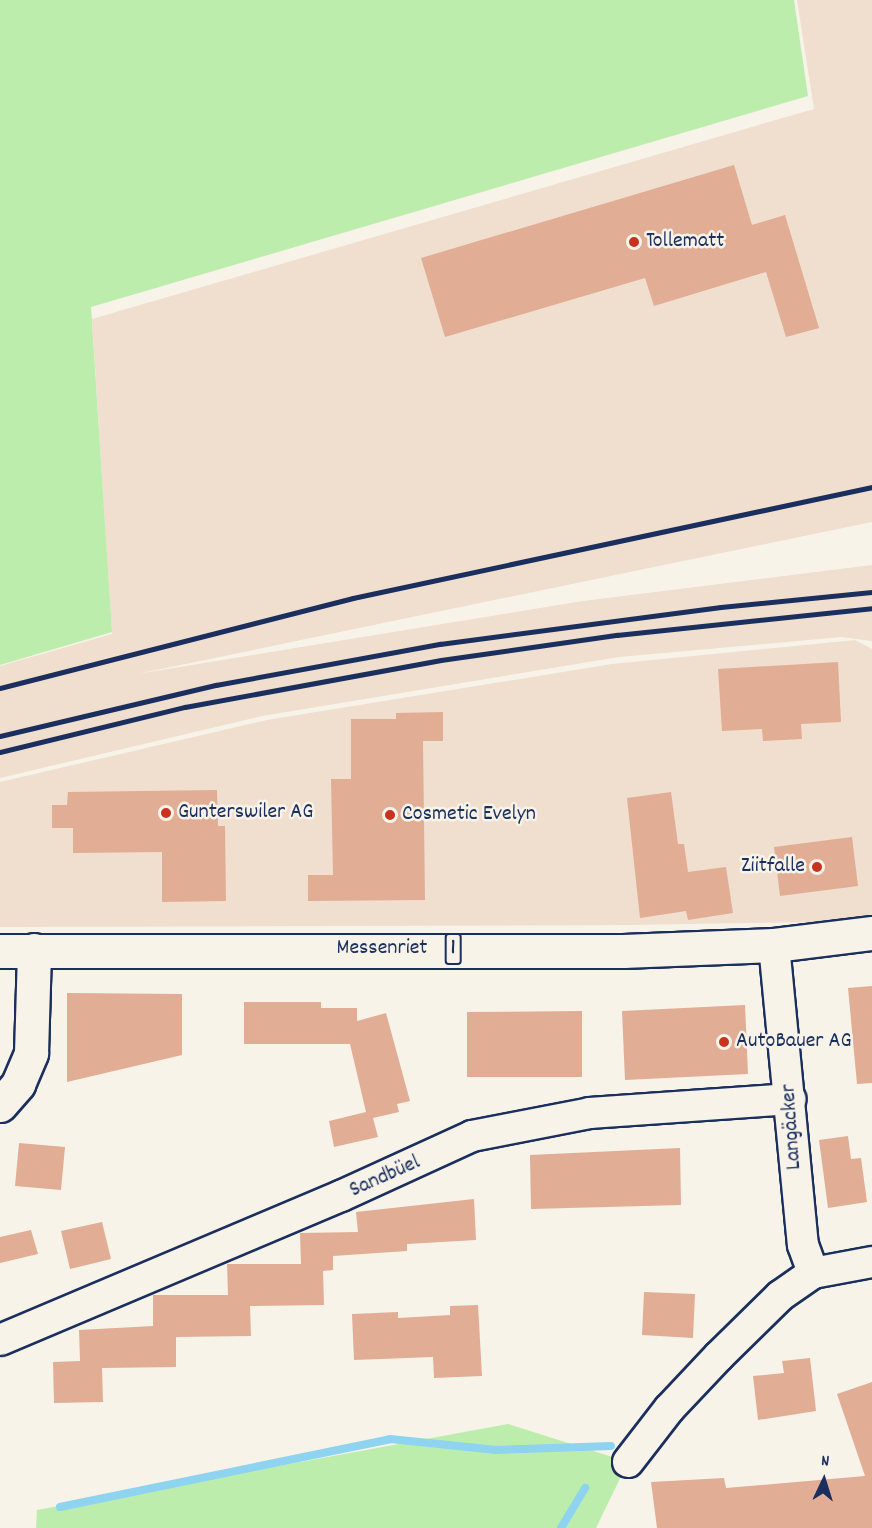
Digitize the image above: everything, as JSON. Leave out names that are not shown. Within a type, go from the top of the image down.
[{"type":"main road","name":"Messenriet","points":[[0,951],[623,951],[774,945],[872,933]]},
{"type":"main road","points":[[0,1105],[18,1084],[31,1053],[34,950]]},
{"type":"street","name":"Langäcker","points":[[774,945],[791,1099],[798,1221],[813,1273]]},
{"type":"street","name":"Sandbüel","points":[[0,1340],[341,1197],[472,1136],[590,1113],[791,1099]]},
{"type":"street","points":[[628,1462],[669,1409],[780,1296],[813,1273],[872,1262]]},
{"type":"shaded area","points":[[797,0],[872,0],[872,522],[137,674],[583,601],[872,565],[872,641],[842,637],[619,657],[262,716],[0,778],[0,666],[112,634],[92,319],[814,109]]},
{"type":"shaded area","points":[[855,640],[872,649],[872,916],[815,922],[628,925],[0,927],[0,782],[267,720],[612,664]]},
{"type":"green space","points":[[0,0],[794,0],[808,96],[91,307],[112,632],[0,665]]},
{"type":"green space","points":[[508,1424],[628,1462],[596,1528],[36,1528],[37,1510]]},
{"type":"building","name":"Tollematt","points":[[734,165],[752,225],[785,215],[819,328],[786,337],[766,272],[654,306],[645,278],[445,337],[421,258]]},
{"type":"building","points":[[838,662],[841,722],[801,724],[802,739],[763,741],[762,729],[722,731],[718,669]]},
{"type":"building","points":[[443,712],[443,741],[423,741],[425,900],[308,901],[308,875],[333,875],[331,779],[351,779],[351,719],[396,719],[396,713]]},
{"type":"building","points":[[217,790],[218,826],[225,826],[226,901],[162,902],[162,852],[73,853],[73,828],[52,828],[52,805],[67,805],[68,792]]},
{"type":"building","points":[[671,792],[678,844],[684,844],[688,872],[726,867],[733,913],[688,920],[686,911],[640,918],[627,798]]},
{"type":"building","points":[[852,837],[858,886],[780,896],[774,847]]},
{"type":"building","points":[[872,986],[872,1083],[857,1084],[848,988]]},
{"type":"building","points":[[67,993],[182,994],[182,1055],[67,1082]]},
{"type":"building","points":[[244,1002],[321,1002],[321,1008],[357,1008],[357,1021],[386,1013],[410,1101],[397,1104],[399,1112],[373,1118],[378,1137],[334,1147],[329,1121],[366,1112],[350,1044],[244,1044]]},
{"type":"building","points":[[745,1005],[748,1074],[625,1080],[622,1011]]},
{"type":"building","points":[[582,1011],[582,1077],[467,1077],[467,1012]]},
{"type":"building","points":[[848,1136],[851,1159],[861,1158],[867,1202],[828,1208],[819,1140]]},
{"type":"building","points":[[19,1143],[65,1147],[61,1190],[15,1186]]},
{"type":"building","points":[[680,1148],[681,1205],[531,1209],[530,1155]]},
{"type":"building","points":[[474,1199],[476,1240],[407,1244],[407,1251],[333,1256],[333,1270],[323,1271],[324,1305],[250,1306],[251,1336],[176,1337],[176,1367],[102,1368],[103,1402],[54,1403],[53,1362],[80,1361],[79,1330],[153,1326],[153,1295],[228,1295],[227,1264],[301,1264],[300,1233],[358,1232],[356,1212]]},
{"type":"building","points":[[102,1222],[111,1259],[70,1269],[61,1231]]},
{"type":"building","points":[[31,1230],[38,1254],[0,1263],[0,1237]]},
{"type":"building","points":[[644,1292],[695,1294],[693,1338],[642,1335]]},
{"type":"building","points":[[478,1305],[482,1376],[434,1378],[433,1357],[354,1360],[352,1314],[398,1312],[398,1318],[450,1315],[450,1306]]},
{"type":"building","points":[[810,1358],[816,1411],[758,1420],[753,1376],[784,1373],[782,1361]]},
{"type":"building","points":[[872,1382],[872,1528],[657,1528],[651,1482],[724,1478],[726,1488],[865,1476],[837,1394]]},
{"type":"waterway","points":[[60,1507],[390,1439],[496,1450],[611,1446]]},
{"type":"waterway","points":[[561,1528],[585,1488]]},
{"type":"railway","points":[[0,688],[353,598],[872,487]]},
{"type":"railway","points":[[0,736],[216,685],[440,644],[721,607],[872,592]]},
{"type":"railway","points":[[0,752],[185,707],[441,660],[617,635],[872,608]]},
{"type":"place","name":"Tollematt","points":[[634,242]]},
{"type":"place","name":"Gunterswiler AG","points":[[166,813]]},
{"type":"place","name":"Cosmetic Evelyn","points":[[390,815]]},
{"type":"place","name":"Ziitfalle","points":[[817,867]]},
{"type":"place","name":"AutoBauer AG","points":[[724,1042]]}]
